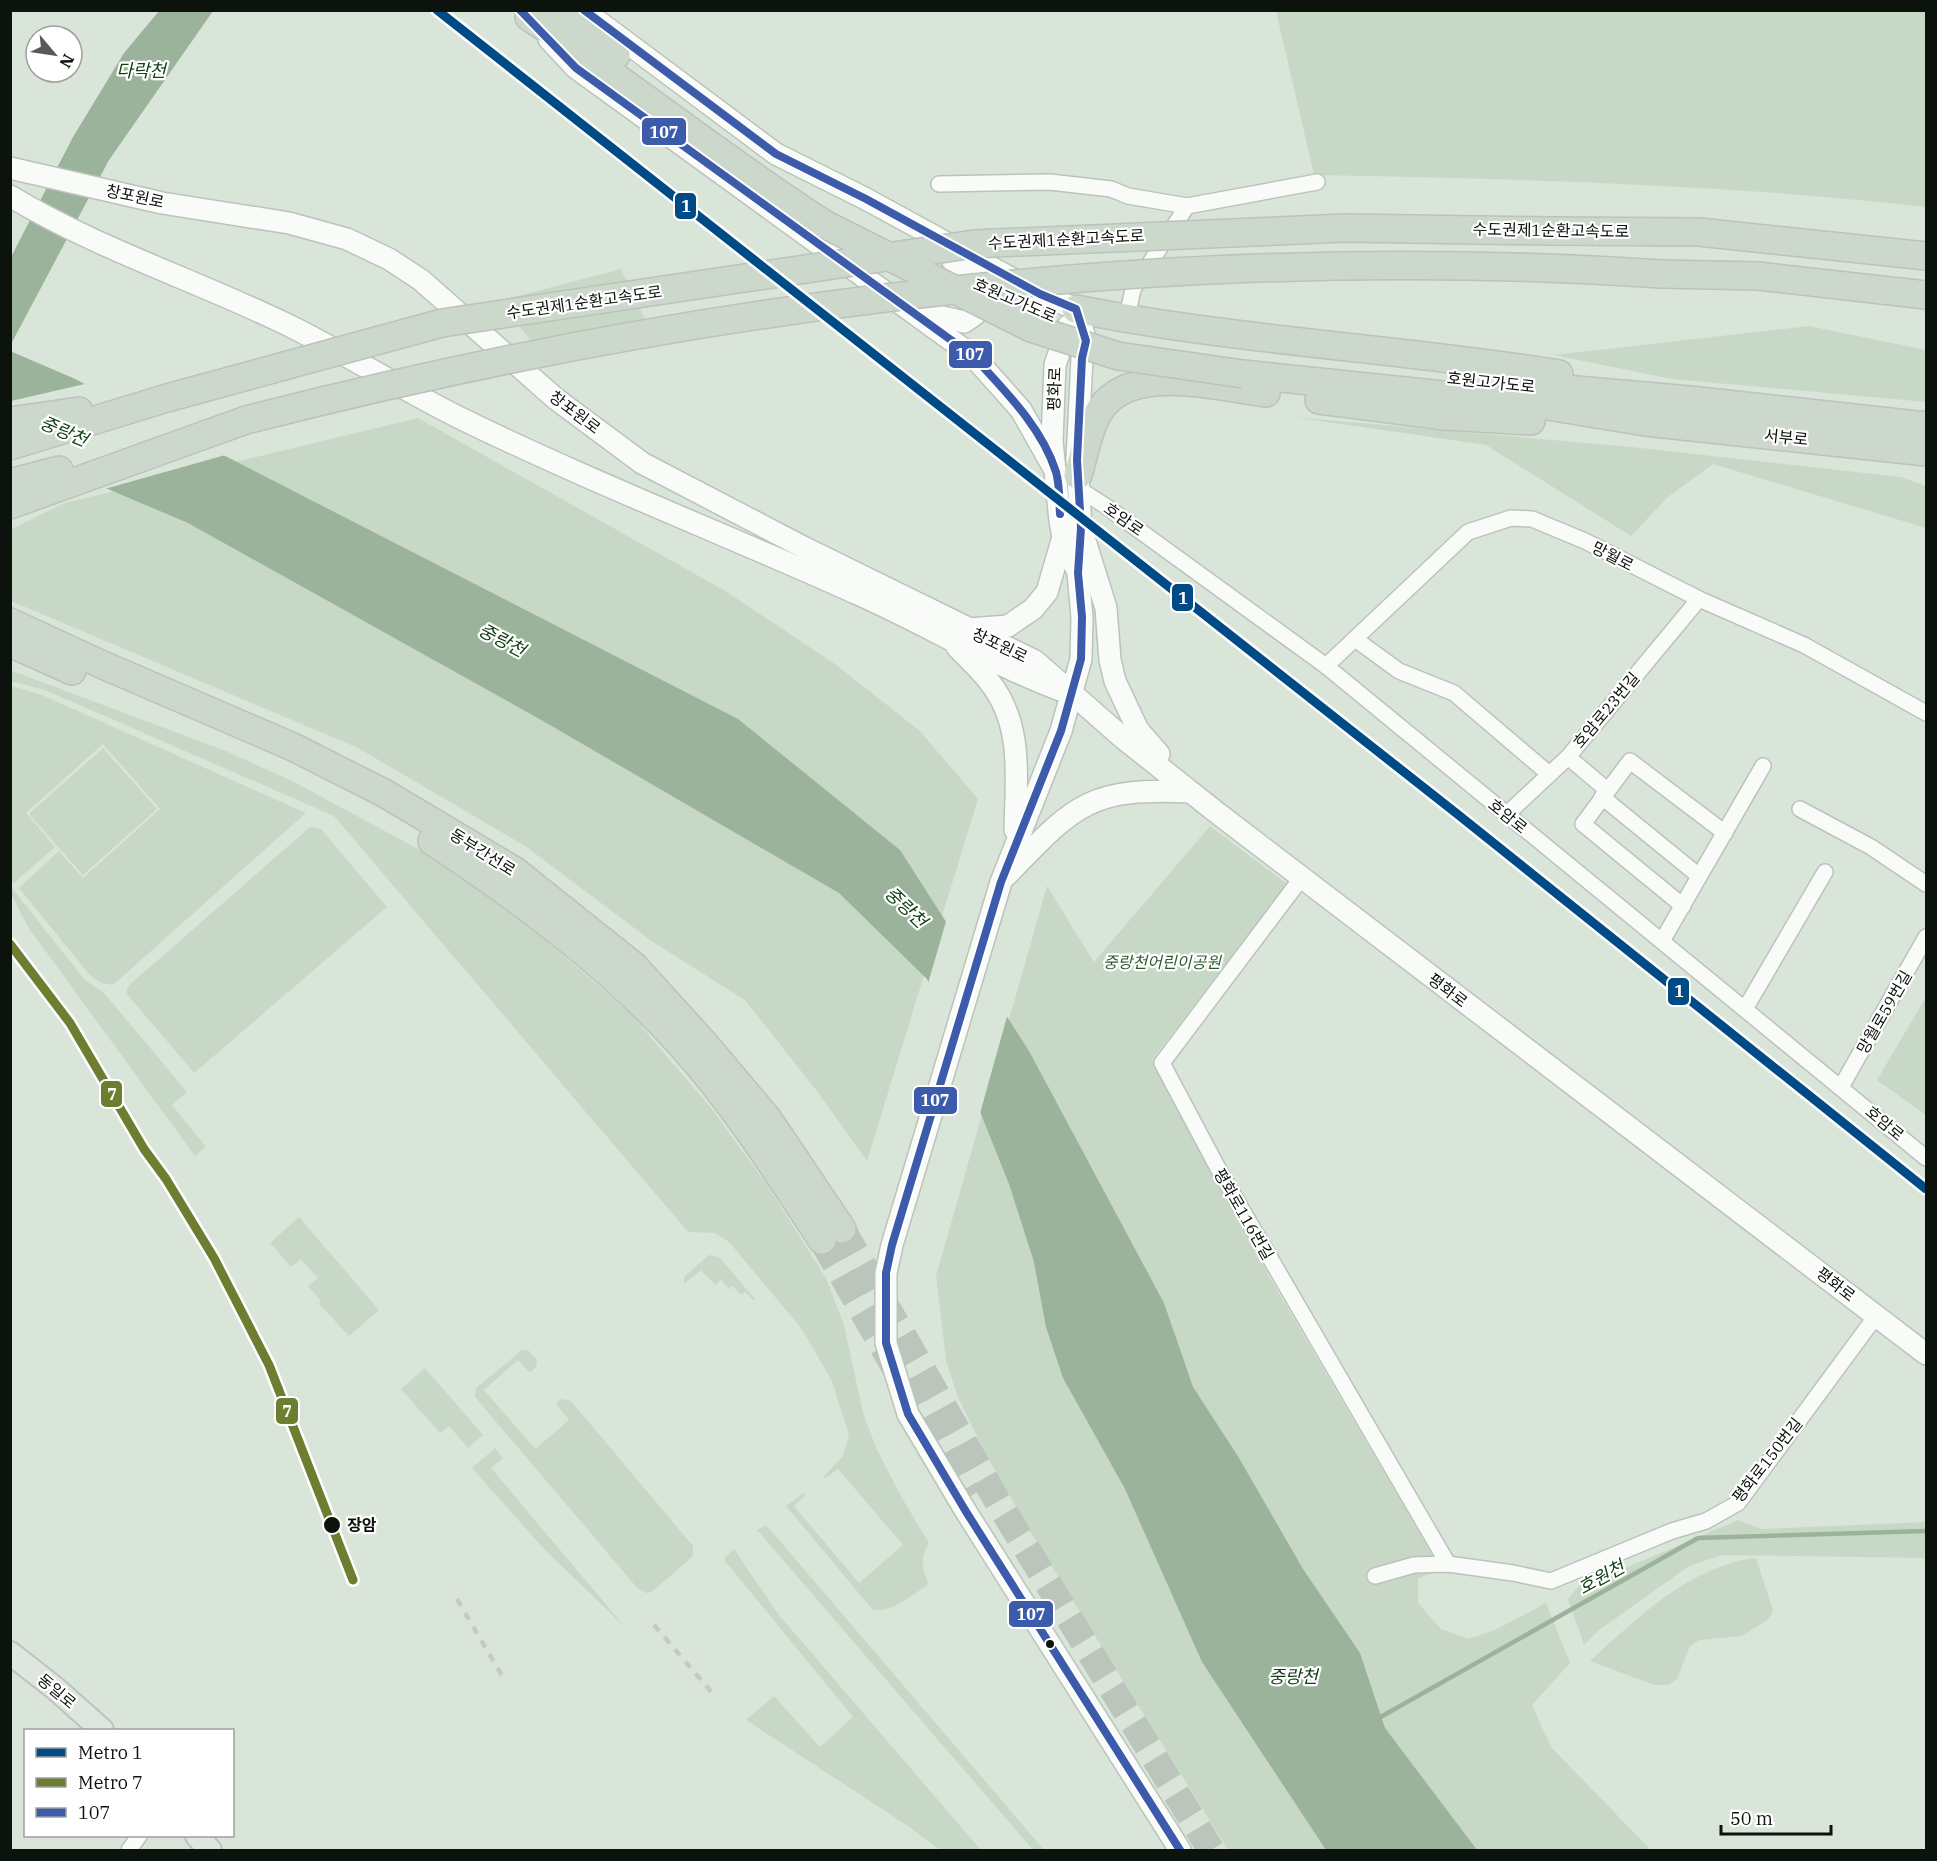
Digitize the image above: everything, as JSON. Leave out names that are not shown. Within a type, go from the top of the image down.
[{"type":"highway","name":"호원고가도로","points":[[560,10],[830,218]]},
{"type":"highway","name":"호원고가도로","points":[[524,14],[589,57],[758,182],[830,218],[1055,317],[1125,339],[1244,366],[1548,406],[1645,422]]},
{"type":"highway","name":"수도권제1순환고속도로","points":[[10,446],[167,398],[442,322],[974,244],[1346,228],[1699,232],[1926,256]]},
{"type":"highway","points":[[10,483],[246,420],[445,371],[596,341],[776,312],[1026,283],[1165,273],[1334,267],[1504,266],[1758,276],[1926,295]]},
{"type":"highway","points":[[1076,309],[1223,334],[1468,360],[1605,381],[1690,400]]},
{"type":"highway","points":[[1163,380],[1156,369],[1158,340],[1164,331],[1178,326]]},
{"type":"highway","name":"호원고가도로","points":[[1244,366],[1690,400]]},
{"type":"highway","points":[[1071,479],[1095,417],[1105,404],[1118,393],[1136,384],[1163,380],[1445,416],[1551,423],[1645,422]]},
{"type":"highway","points":[[10,421],[167,398]]},
{"type":"highway","name":"서부로","points":[[1690,400],[1926,426]]},
{"type":"highway","points":[[10,505],[246,420]]},
{"type":"highway","name":"서부로","points":[[1645,422],[1926,452]]},
{"type":"highway","name":"동부간선로","points":[[10,621],[103,665],[293,747],[384,793],[515,871],[634,966],[703,1042],[768,1119],[832,1235],[680,1044],[600,966],[511,893],[431,839],[290,766],[10,643]]},
{"type":"main road","points":[[584,10],[776,154],[1040,294],[1076,309]]},
{"type":"main road","name":"평화로","points":[[524,14],[576,69],[973,356],[1021,410],[1071,479]]},
{"type":"main road","name":"창포원로","points":[[15,170],[124,194],[289,223],[346,239],[389,259],[421,280],[556,399],[642,463],[967,629],[1035,661],[1072,694]]},
{"type":"main road","name":"창포원로","points":[[12,197],[109,247],[295,328],[458,417],[613,489],[944,633],[1031,679],[1072,694]]},
{"type":"main road","points":[[906,308],[964,322],[981,310],[984,304],[987,286],[953,261],[938,238]]},
{"type":"main road","name":"평화로","points":[[1071,479],[1053,441],[1056,354],[1076,309]]},
{"type":"main road","name":"평화로","points":[[1076,309],[1086,341],[1082,358],[1078,447],[1071,479],[1072,533],[1082,617],[1081,659],[1072,694],[1190,792],[1303,876],[1926,1354]]},
{"type":"main road","points":[[1053,441],[1056,429],[1064,422],[1070,422],[1075,430],[1078,447]]},
{"type":"main road","points":[[967,629],[1008,626],[1033,609],[1047,592],[1072,533]]},
{"type":"main road","points":[[1072,533],[1106,608],[1110,660],[1115,681],[1138,730],[1190,792]]},
{"type":"main road","points":[[944,633],[989,681],[1010,717],[1016,746],[1013,847]]},
{"type":"main road","points":[[1072,694],[1001,882],[892,1245],[886,1273],[886,1343],[908,1413],[965,1510],[1180,1851]]},
{"type":"main road","points":[[1001,882],[1054,827],[1075,810],[1103,796],[1134,790],[1190,792]]},
{"type":"main road","name":"동일로","points":[[10,1653],[56,1689],[100,1729]]},
{"type":"main road","points":[[198,1837],[210,1851]]},
{"type":"street","points":[[939,184],[1050,182],[1111,189],[1128,196],[1187,206],[1317,182]]},
{"type":"street","points":[[1127,317],[1127,305],[1133,289],[1187,206]]},
{"type":"street","name":"호암로","points":[[1071,479],[1326,666],[1926,1158]]},
{"type":"street","name":"망월로","points":[[1326,666],[1468,532],[1510,518],[1532,519],[1550,525],[1699,599],[1804,645],[1926,713]]},
{"type":"street","name":"호암로23번길","points":[[1506,815],[1568,757],[1699,599]]},
{"type":"street","points":[[1355,639],[1399,671],[1454,693],[1549,774]]},
{"type":"street","points":[[1568,757],[1604,794],[1699,876]]},
{"type":"street","points":[[1683,906],[1583,824],[1630,761],[1725,833]]},
{"type":"street","points":[[1662,941],[1763,766]]},
{"type":"street","points":[[1800,809],[1871,847],[1926,884]]},
{"type":"street","points":[[1745,1009],[1825,872]]},
{"type":"street","name":"평화로116번길","points":[[1303,876],[1162,1063],[1220,1172],[1448,1564]]},
{"type":"street","name":"망월로59번길","points":[[1841,1087],[1926,937]]},
{"type":"street","name":"평화로150번길","points":[[1448,1564],[1514,1573],[1551,1581],[1672,1531],[1706,1521],[1738,1503],[1876,1316]]},
{"type":"street","points":[[1375,1576],[1414,1564],[1448,1564]]},
{"type":"street","points":[[129,1851],[138,1837]]},
{"type":"green space","points":[[1276,11],[1926,11],[1926,207],[1697,188],[1544,181],[1314,175]]},
{"type":"green space","points":[[621,269],[656,342],[552,365],[498,301]]},
{"type":"green space","points":[[1809,326],[1926,350],[1926,402],[1672,379],[1554,355]]},
{"type":"green space","points":[[1293,417],[1632,447],[1901,477],[1926,486],[1926,528],[1713,464],[1668,497],[1631,536],[1486,445]]},
{"type":"green space","points":[[418,418],[727,592],[835,664],[920,731],[978,799],[867,1161],[816,1090],[745,1000],[653,942],[525,846],[358,748],[11,601],[11,529],[65,503]]},
{"type":"green space","points":[[10,670],[226,751],[294,782],[422,851],[504,904],[630,1013],[711,1108],[767,1185],[826,1278],[844,1325],[863,1413],[877,1450],[929,1543],[924,1553],[923,1563],[929,1584],[894,1606],[887,1609],[872,1609],[786,1506],[804,1493],[805,1496],[794,1506],[859,1583],[903,1545],[838,1469],[826,1478],[823,1477],[843,1456],[849,1435],[832,1381],[801,1328],[729,1242],[715,1233],[688,1232],[334,816],[45,690],[11,681]]},
{"type":"green space","points":[[11,686],[42,695],[306,813],[113,985],[101,983],[89,974],[19,888],[59,851],[83,878],[160,809],[103,744],[26,813],[55,847],[14,883],[10,878]]},
{"type":"green space","points":[[103,748],[157,809],[83,875],[29,814]]},
{"type":"green space","name":"중랑천어린이공원","points":[[1210,826],[1287,884],[1152,1060],[1273,1283],[1430,1551],[1438,1570],[1418,1579],[1418,1603],[1441,1629],[1469,1639],[1499,1628],[1546,1603],[1570,1663],[1532,1705],[1551,1747],[1651,1850],[1228,1850],[1036,1541],[984,1451],[957,1395],[946,1360],[936,1276],[1047,886],[1094,962]]},
{"type":"green space","points":[[310,827],[321,829],[387,907],[194,1073],[127,994],[127,987]]},
{"type":"green space","points":[[11,887],[84,979],[104,993],[187,1092],[172,1105],[206,1147],[195,1156],[28,927],[11,894]]},
{"type":"green space","points":[[1926,997],[1926,1115],[1877,1080]]},
{"type":"green space","points":[[299,1217],[379,1310],[349,1336],[319,1304],[321,1301],[308,1286],[318,1278],[301,1259],[291,1267],[270,1243]]},
{"type":"green space","points":[[709,1255],[719,1257],[755,1299],[753,1300],[745,1292],[741,1295],[733,1286],[729,1289],[721,1280],[715,1285],[701,1270],[684,1284],[684,1277]]},
{"type":"green space","points":[[522,1350],[528,1350],[537,1360],[536,1367],[530,1373],[518,1360],[484,1390],[535,1449],[569,1420],[556,1404],[561,1399],[571,1401],[693,1546],[693,1556],[653,1591],[646,1593],[639,1590],[475,1397],[476,1388]]},
{"type":"green space","points":[[425,1368],[483,1435],[468,1448],[449,1426],[440,1433],[401,1389]]},
{"type":"green space","points":[[495,1448],[503,1458],[491,1468],[624,1626],[545,1550],[472,1468]]},
{"type":"green space","points":[[1738,1520],[1761,1529],[1926,1522],[1926,1558],[1722,1555],[1689,1566],[1599,1630],[1584,1645],[1568,1599],[1582,1582],[1616,1572]]},
{"type":"green space","points":[[764,1526],[768,1527],[1044,1850],[1033,1850],[757,1530]]},
{"type":"green space","points":[[734,1549],[778,1614],[981,1850],[940,1850],[908,1826],[746,1720],[774,1696],[820,1747],[853,1717],[725,1561],[725,1557]]},
{"type":"green space","points":[[1756,1558],[1773,1610],[1769,1619],[1742,1636],[1700,1640],[1690,1646],[1677,1679],[1668,1685],[1654,1685],[1590,1661],[1666,1596],[1709,1571]]},
{"type":"water","name":"다락천","points":[[159,11],[213,11],[109,160],[11,344],[11,257],[73,137],[124,53]]},
{"type":"water","name":"중랑천","points":[[10,351],[73,378],[738,719],[900,850],[1029,1051],[1164,1303],[1193,1387],[1239,1458],[1303,1569],[1360,1653],[1385,1728],[1477,1850],[1326,1850],[1202,1662],[1125,1489],[1063,1378],[1046,1327],[1034,1262],[1009,1184],[927,979],[839,893],[543,721],[188,523],[11,448]]},
{"type":"pier","points":[[89,383],[229,454],[101,490],[10,452],[11,401]]},
{"type":"pier","points":[[947,918],[1008,1013],[979,1117],[927,987]]},
{"type":"waterway","name":"호원천","points":[[1377,1719],[1698,1538],[1926,1531]]},
{"type":"tunnel","points":[[842,1229],[998,1502],[1211,1850]]},
{"type":"tunnel","points":[[822,1240],[969,1497]]},
{"type":"railway","points":[[457,1599],[505,1681]]},
{"type":"railway","points":[[654,1625],[714,1695]]},
{"type":"metro line","name":"1","points":[[437,10],[1456,813],[1926,1189]]},
{"type":"metro line","name":"7","points":[[10,944],[70,1023],[144,1149],[166,1179],[214,1258],[269,1365],[353,1580]]},
{"type":"transit line","name":"107","points":[[520,10],[576,68],[973,356],[1032,424],[1050,455],[1059,488],[1060,514]]},
{"type":"transit line","name":"107","points":[[584,10],[776,154],[866,199],[1040,294],[1076,309],[1086,341],[1082,358],[1077,460],[1081,528],[1078,573],[1082,617],[1081,659],[1061,731],[1001,882],[892,1245],[886,1273],[886,1343],[908,1414],[965,1510],[1180,1850]]},
{"type":"place","name":"장암","points":[[332,1525]]}]
